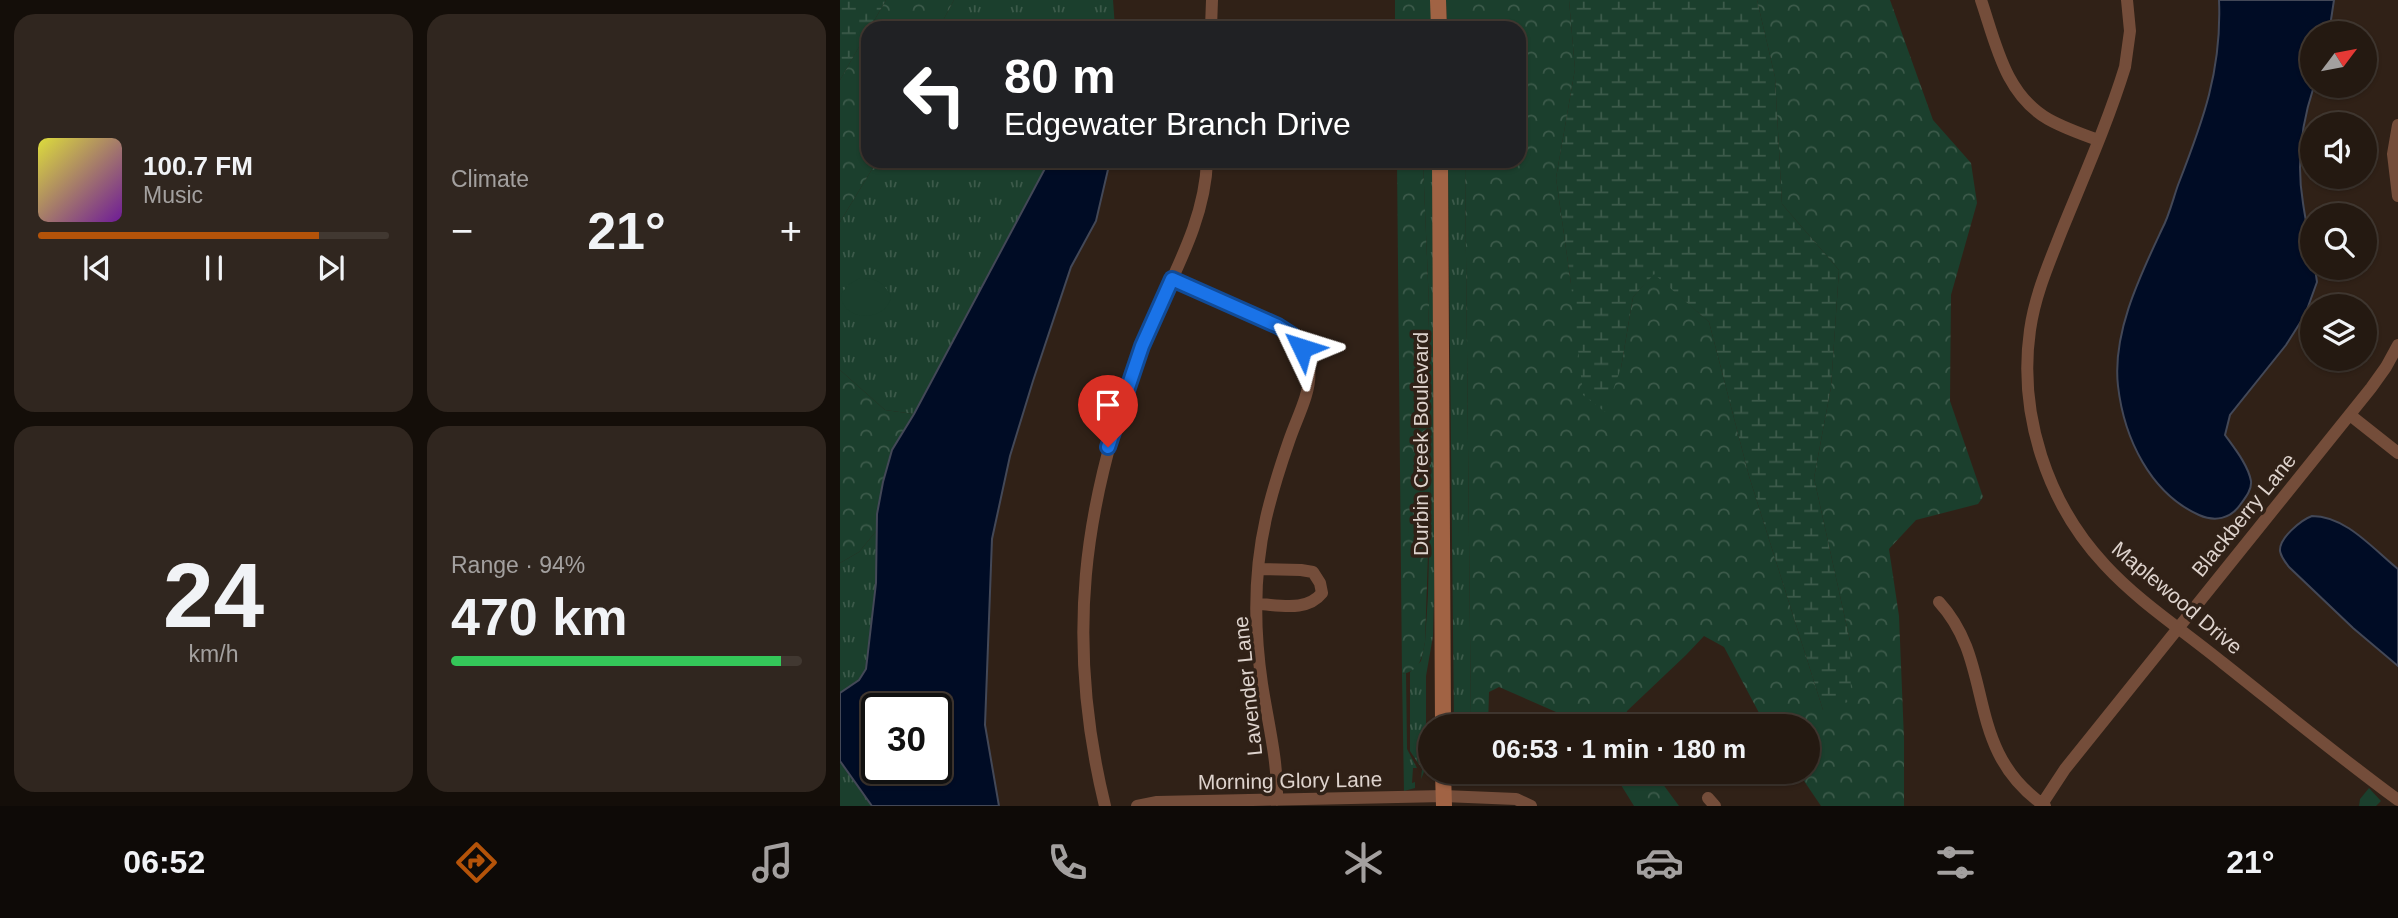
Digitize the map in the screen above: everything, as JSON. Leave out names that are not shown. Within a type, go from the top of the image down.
[{"type":"street","points":[[1211,21],[1212,0]]},
{"type":"street","points":[[1438,0],[1439,21]]},
{"type":"street","points":[[1982,0],[2003,67],[2021,96],[2046,118],[2098,140]]},
{"type":"street","name":"Maplewood Drive","points":[[2127,0],[2130,31],[2125,67],[2043,278],[2030,332],[2028,365],[2032,420],[2047,472],[2075,528],[2115,575],[2398,800]]},
{"type":"street","points":[[2398,125],[2393,154],[2398,196]]},
{"type":"street","points":[[1105,806],[1092,744],[1084,664],[1083,617],[1092,519],[1116,418],[1142,346],[1198,215],[1206,168]]},
{"type":"street","name":"Durbin Creek Boulevard","points":[[1440,168],[1443,714]]},
{"type":"street","name":"Lavender Lane","points":[[1172,279],[1285,330],[1297,341],[1308,363],[1310,387],[1276,480],[1266,519],[1259,569],[1260,665],[1276,760],[1277,800]]},
{"type":"street","name":"Blackberry Lane","points":[[2043,805],[2065,769],[2350,415],[2386,367],[2398,345]]},
{"type":"street","points":[[2350,415],[2398,453]]},
{"type":"street","points":[[1258,604],[1307,605],[1322,593],[1320,583],[1313,572],[1259,569]]},
{"type":"street","points":[[1939,602],[1965,641],[1992,743],[2000,761],[2024,791],[2043,805]]},
{"type":"street","name":"Morning Glory Lane","points":[[1137,806],[1157,802],[1516,799],[1531,806]]},
{"type":"green space","points":[[840,0],[886,0],[874,21],[861,21],[861,43],[840,80]]},
{"type":"green space","points":[[886,0],[954,0],[943,21],[874,21]]},
{"type":"green space","points":[[954,0],[1113,0],[1114,21],[943,21]]},
{"type":"green space","points":[[1395,0],[1423,0],[1423,21],[1395,21]]},
{"type":"green space","points":[[1423,0],[1432,0],[1433,21],[1423,21]]},
{"type":"green space","points":[[1446,0],[1463,0],[1463,21],[1447,21]]},
{"type":"green space","points":[[1463,0],[1569,0],[1575,69],[1556,178],[1571,284],[1621,368],[1633,297],[1654,273],[1709,322],[1749,476],[1823,710],[1850,641],[1814,478],[1831,387],[1839,270],[1782,204],[1775,77],[1757,0],[1890,0],[1933,120],[1971,163],[1977,203],[1951,295],[1950,401],[1983,497],[1978,504],[1916,520],[1889,549],[1899,616],[1904,806],[1821,806],[1806,784],[1820,784],[1820,714],[1760,714],[1724,647],[1704,636],[1626,714],[1561,714],[1499,687],[1489,692],[1488,714],[1471,714],[1465,168],[1526,168],[1526,21],[1463,21]]},
{"type":"green space","points":[[1569,0],[1757,0],[1775,77],[1782,204],[1839,270],[1831,387],[1814,478],[1850,641],[1851,701],[1823,710],[1749,476],[1709,322],[1654,274],[1633,297],[1621,368],[1605,412],[1583,395],[1556,178],[1575,69]]},
{"type":"green space","points":[[861,43],[861,168],[873,168],[840,222],[840,80]]},
{"type":"green space","points":[[873,168],[1045,168],[914,414],[885,410],[840,370],[840,222]]},
{"type":"green space","points":[[1397,168],[1423,168],[1429,306],[1427,352],[1431,466],[1425,642],[1416,667],[1402,674]]},
{"type":"green space","points":[[1423,168],[1434,168],[1436,523],[1433,636],[1426,676],[1426,714],[1418,714],[1418,763],[1410,751],[1410,672],[1421,661],[1428,595],[1431,466],[1427,352],[1429,306]]},
{"type":"green space","points":[[1448,168],[1465,168],[1471,714],[1454,714]]},
{"type":"green space","points":[[860,278],[879,282],[891,297],[881,311],[873,315],[856,314],[848,310],[843,303],[841,294],[848,285]]},
{"type":"green space","points":[[840,370],[885,410],[914,414],[892,450],[883,482],[877,530],[859,552],[840,563]]},
{"type":"green space","points":[[877,530],[876,583],[866,669],[858,680],[840,693],[840,563],[859,552]]},
{"type":"green space","points":[[1406,673],[1407,749],[1417,768],[1413,768],[1412,783],[1415,782],[1415,788],[1404,791],[1402,674]]},
{"type":"green space","points":[[840,761],[872,806],[840,806]]},
{"type":"green space","points":[[1620,784],[1663,784],[1679,806],[1634,806]]},
{"type":"green space","points":[[2369,788],[2381,801],[2376,806],[2359,806],[2360,799]]},
{"type":"water","points":[[2219,0],[2334,0],[2331,21],[2300,21],[2300,98],[2311,98],[2307,112],[2300,112],[2300,189],[2303,203],[2300,203],[2300,280],[2317,282],[2313,294],[2300,294],[2300,323],[2286,345],[2230,415],[2225,435],[2244,463],[2251,484],[2248,494],[2236,510],[2216,519],[2199,515],[2182,505],[2153,478],[2142,462],[2133,444],[2121,406],[2117,366],[2129,305],[2167,219],[2209,95],[2219,25]]},
{"type":"water","points":[[1045,168],[1108,168],[1096,221],[1071,267],[1033,381],[1010,456],[992,539],[985,725],[999,806],[872,806],[840,761],[840,693],[859,680],[866,669],[876,583],[877,514],[892,450],[914,414]]},
{"type":"water","points":[[2312,516],[2324,517],[2348,527],[2398,569],[2398,666],[2353,628],[2283,559],[2280,551],[2287,535]]},
{"type":"route","points":[[1108,447],[1142,346],[1172,279],[1278,326],[1292,335],[1302,348]]}]
